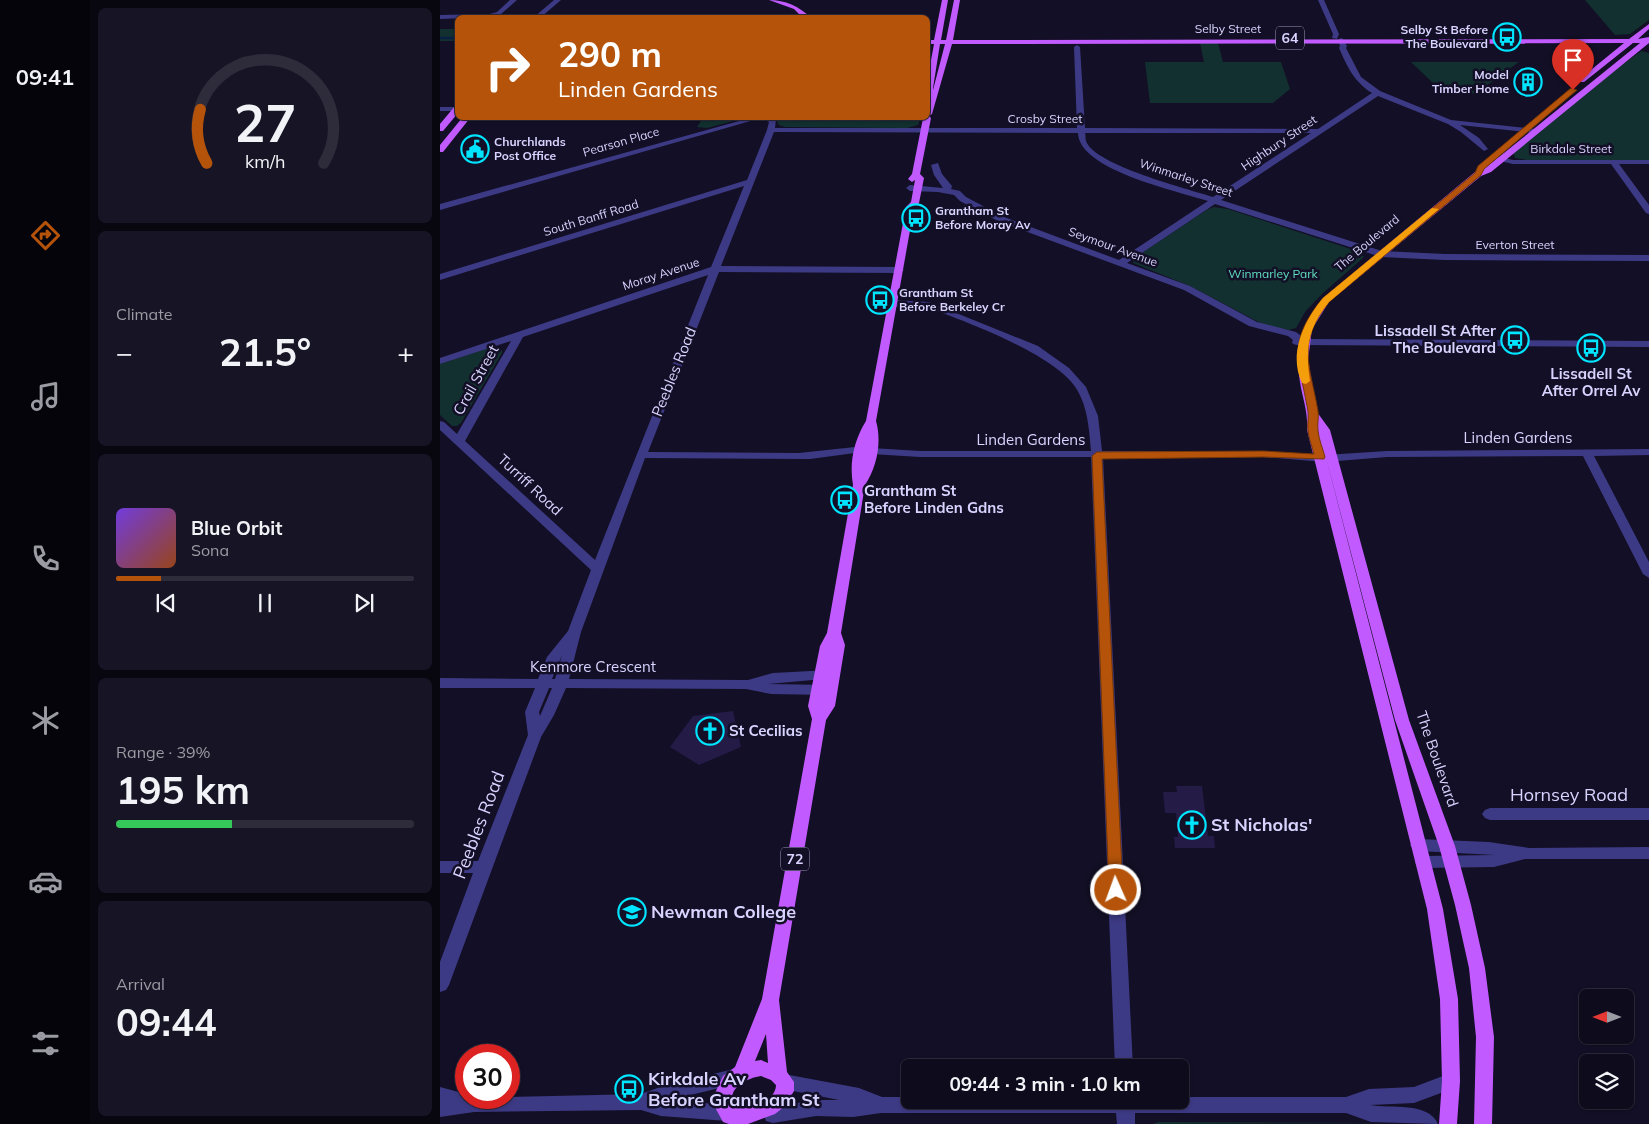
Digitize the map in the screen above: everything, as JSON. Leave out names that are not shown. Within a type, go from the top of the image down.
[{"type":"main road","points":[[772,0],[796,8],[804,15]]},
{"type":"main road","points":[[930,83],[945,0]]},
{"type":"main road","points":[[930,103],[937,88],[950,40],[957,0]]},
{"type":"main road","points":[[1579,85],[1649,26]]},
{"type":"main road","name":"Selby Street","points":[[930,38],[938,40],[1648,40]]},
{"type":"main road","name":"Selby Street","points":[[930,42],[938,40]]},
{"type":"main road","name":"The Boulevard","points":[[1529,130],[1648,40]]},
{"type":"main road","name":"The Boulevard","points":[[1483,1124],[1485,1037],[1478,968],[1449,854],[1402,720],[1325,454],[1313,430],[1314,414],[1302,359],[1303,342],[1313,316],[1326,300],[1478,174],[1480,168],[1498,158],[1572,91]]},
{"type":"main road","points":[[440,129],[455,110]]},
{"type":"main road","points":[[440,150],[464,120]]},
{"type":"main road","points":[[913,191],[920,178],[916,174],[926,120]]},
{"type":"main road","points":[[440,139],[452,136]]},
{"type":"main road","name":"72","points":[[729,1118],[723,1104],[723,1095],[727,1085],[738,1075],[771,999],[819,718],[828,706],[825,690],[827,675],[838,645],[834,633],[859,485],[866,477],[865,454],[874,430],[871,421],[910,207],[916,203],[913,191]]},
{"type":"main road","name":"The Boulevard","points":[[1325,454],[1420,854],[1435,909],[1449,999],[1451,1081],[1448,1124]]},
{"type":"main road","name":"72","points":[[766,1120],[780,1108],[786,1090],[781,1078],[771,999]]},
{"type":"main road","points":[[738,1075],[761,1068],[781,1078]]},
{"type":"main road","points":[[729,1118],[745,1124],[766,1120]]},
{"type":"street","points":[[493,15],[499,13],[514,0]]},
{"type":"street","points":[[539,15],[558,0]]},
{"type":"street","points":[[550,15],[562,0]]},
{"type":"street","points":[[1321,0],[1355,77],[1364,86],[1444,121],[1474,138],[1484,149]]},
{"type":"street","points":[[440,17],[455,17]]},
{"type":"street","name":"Winmarley Street","points":[[1078,47],[1080,130],[1082,142],[1091,154],[1109,166],[1380,254]]},
{"type":"street","name":"Highbury Street","points":[[1120,263],[1377,93]]},
{"type":"street","points":[[440,107],[455,108]]},
{"type":"street","name":"Pearson Place","points":[[440,207],[747,120]]},
{"type":"street","points":[[770,120],[773,121],[771,130]]},
{"type":"street","points":[[1444,121],[1529,130]]},
{"type":"street","name":"Crosby Street","points":[[771,130],[1318,131]]},
{"type":"street","name":"Peebles Road","points":[[440,985],[483,867],[535,735],[549,713],[560,684],[570,657],[574,632],[640,455],[771,130]]},
{"type":"street","name":"Birkdale Street","points":[[1498,158],[1513,162],[1649,162]]},
{"type":"street","points":[[1612,162],[1649,211]]},
{"type":"street","points":[[935,165],[938,175],[948,186],[947,190]]},
{"type":"street","name":"South Banff Road","points":[[440,277],[750,182]]},
{"type":"street","name":"Seymour Avenue","points":[[913,191],[947,190],[956,193],[963,199],[1013,224],[1187,288],[1253,324],[1258,330],[1282,340],[1315,344],[1649,344]]},
{"type":"street","name":"Seymour Avenue","points":[[913,191],[963,199]]},
{"type":"street","name":"Everton Street","points":[[1380,254],[1444,257],[1649,258]]},
{"type":"street","name":"Moray Avenue","points":[[440,361],[716,269],[899,270]]},
{"type":"street","points":[[892,303],[926,304],[1034,348],[1065,370],[1081,387],[1093,416],[1097,456],[1124,1059]]},
{"type":"street","name":"Crail Street","points":[[459,441],[519,334]]},
{"type":"street","name":"Turriff Road","points":[[440,424],[598,570]]},
{"type":"street","name":"Linden Gardens","points":[[640,455],[920,454],[1097,456],[1325,454],[1368,457],[1387,454],[1649,452]]},
{"type":"street","points":[[1587,453],[1649,574]]},
{"type":"street","name":"Peebles Road","points":[[535,735],[532,712],[554,657],[574,632]]},
{"type":"street","name":"Kenmore Crescent","points":[[746,684],[773,678],[827,675]]},
{"type":"street","name":"Kenmore Crescent","points":[[440,683],[746,684],[771,689],[825,690]]},
{"type":"street","name":"Hornsey Road","points":[[1490,814],[1649,814]]},
{"type":"street","points":[[1420,854],[1449,854],[1494,861],[1529,854],[1649,853]]},
{"type":"street","points":[[440,867],[483,867]]},
{"type":"street","points":[[641,1102],[663,1094],[738,1075]]},
{"type":"street","points":[[781,1078],[859,1096],[881,1105]]},
{"type":"street","points":[[1346,1105],[1369,1097],[1414,1095],[1451,1081]]},
{"type":"street","points":[[440,1095],[455,1099]]},
{"type":"street","points":[[520,1103],[641,1102],[660,1108],[729,1118]]},
{"type":"street","points":[[1189,1103],[1346,1105],[1372,1114],[1416,1117],[1429,1124]]},
{"type":"street","points":[[766,1120],[816,1108],[853,1109],[881,1105],[901,1105]]},
{"type":"street","points":[[440,1109],[455,1107]]},
{"type":"street","points":[[1125,1109],[1126,1124]]},
{"type":"green space","points":[[1585,0],[1649,0],[1649,20],[1630,34],[1615,35]]},
{"type":"green space","points":[[440,29],[455,29],[455,41],[440,41]]},
{"type":"green space","points":[[1200,43],[1218,43],[1223,62],[1281,62],[1290,89],[1273,103],[1150,103],[1145,62],[1204,62]]},
{"type":"green space","points":[[1641,51],[1649,53],[1649,160],[1527,160],[1515,158],[1513,152],[1579,97]]},
{"type":"green space","points":[[1411,62],[1519,62],[1475,94],[1435,85]]},
{"type":"green space","points":[[702,120],[737,120],[707,128],[697,127]]},
{"type":"green space","points":[[776,120],[920,120],[918,125],[907,128],[785,127],[779,125]]},
{"type":"green space","name":"Winmarley Park","points":[[1214,207],[1228,209],[1357,251],[1364,257],[1322,294],[1305,312],[1296,328],[1289,330],[1266,326],[1190,286],[1133,263],[1133,259],[1208,209]]},
{"type":"green space","points":[[488,348],[502,350],[502,353],[461,423],[457,426],[452,426],[440,415],[440,364]]},
{"type":"green space","points":[[1158,1122],[1396,1123],[1409,1123],[1153,1124]]},
{"type":"building","name":"St Cecilias","points":[[733,711],[741,747],[699,765],[670,747],[693,716]]},
{"type":"building","name":"St Nicholas'","points":[[1176,786],[1202,786],[1208,836],[1214,836],[1215,848],[1175,848],[1174,837],[1178,837],[1176,813],[1165,813],[1163,792],[1177,792]]},
{"type":"waterway","points":[[440,38],[455,38]]},
{"type":"slow traffic","points":[[1306,381],[1302,359],[1303,342],[1313,316],[1326,300],[1352,277],[1435,209]]},
{"type":"place","name":"Selby St Before The Boulevard","points":[[1507,37]]},
{"type":"place","name":"Model Timber Home","points":[[1528,82]]},
{"type":"place","name":"Churchlands Post Office","points":[[475,149]]},
{"type":"place","name":"Grantham St Before Moray Av","points":[[916,218]]},
{"type":"place","name":"Grantham St Before Berkeley Cr","points":[[880,300]]},
{"type":"place","name":"Lissadell St After The Boulevard","points":[[1515,340]]},
{"type":"place","name":"Lissadell St After Orrel Av","points":[[1591,348]]},
{"type":"place","name":"Grantham St Before Linden Gdns","points":[[845,500]]},
{"type":"place","name":"St Cecilias","points":[[710,731]]},
{"type":"place","name":"St Nicholas'","points":[[1192,825]]},
{"type":"place","name":"Newman College","points":[[632,912]]},
{"type":"place","name":"Kirkdale Av Before Grantham St","points":[[629,1089]]},
{"type":"route","points":[[1116,890],[1097,456],[1263,454],[1320,457],[1313,430],[1314,414],[1302,359],[1303,342],[1313,316],[1326,300],[1352,277],[1478,174],[1480,168],[1573,90]]}]
